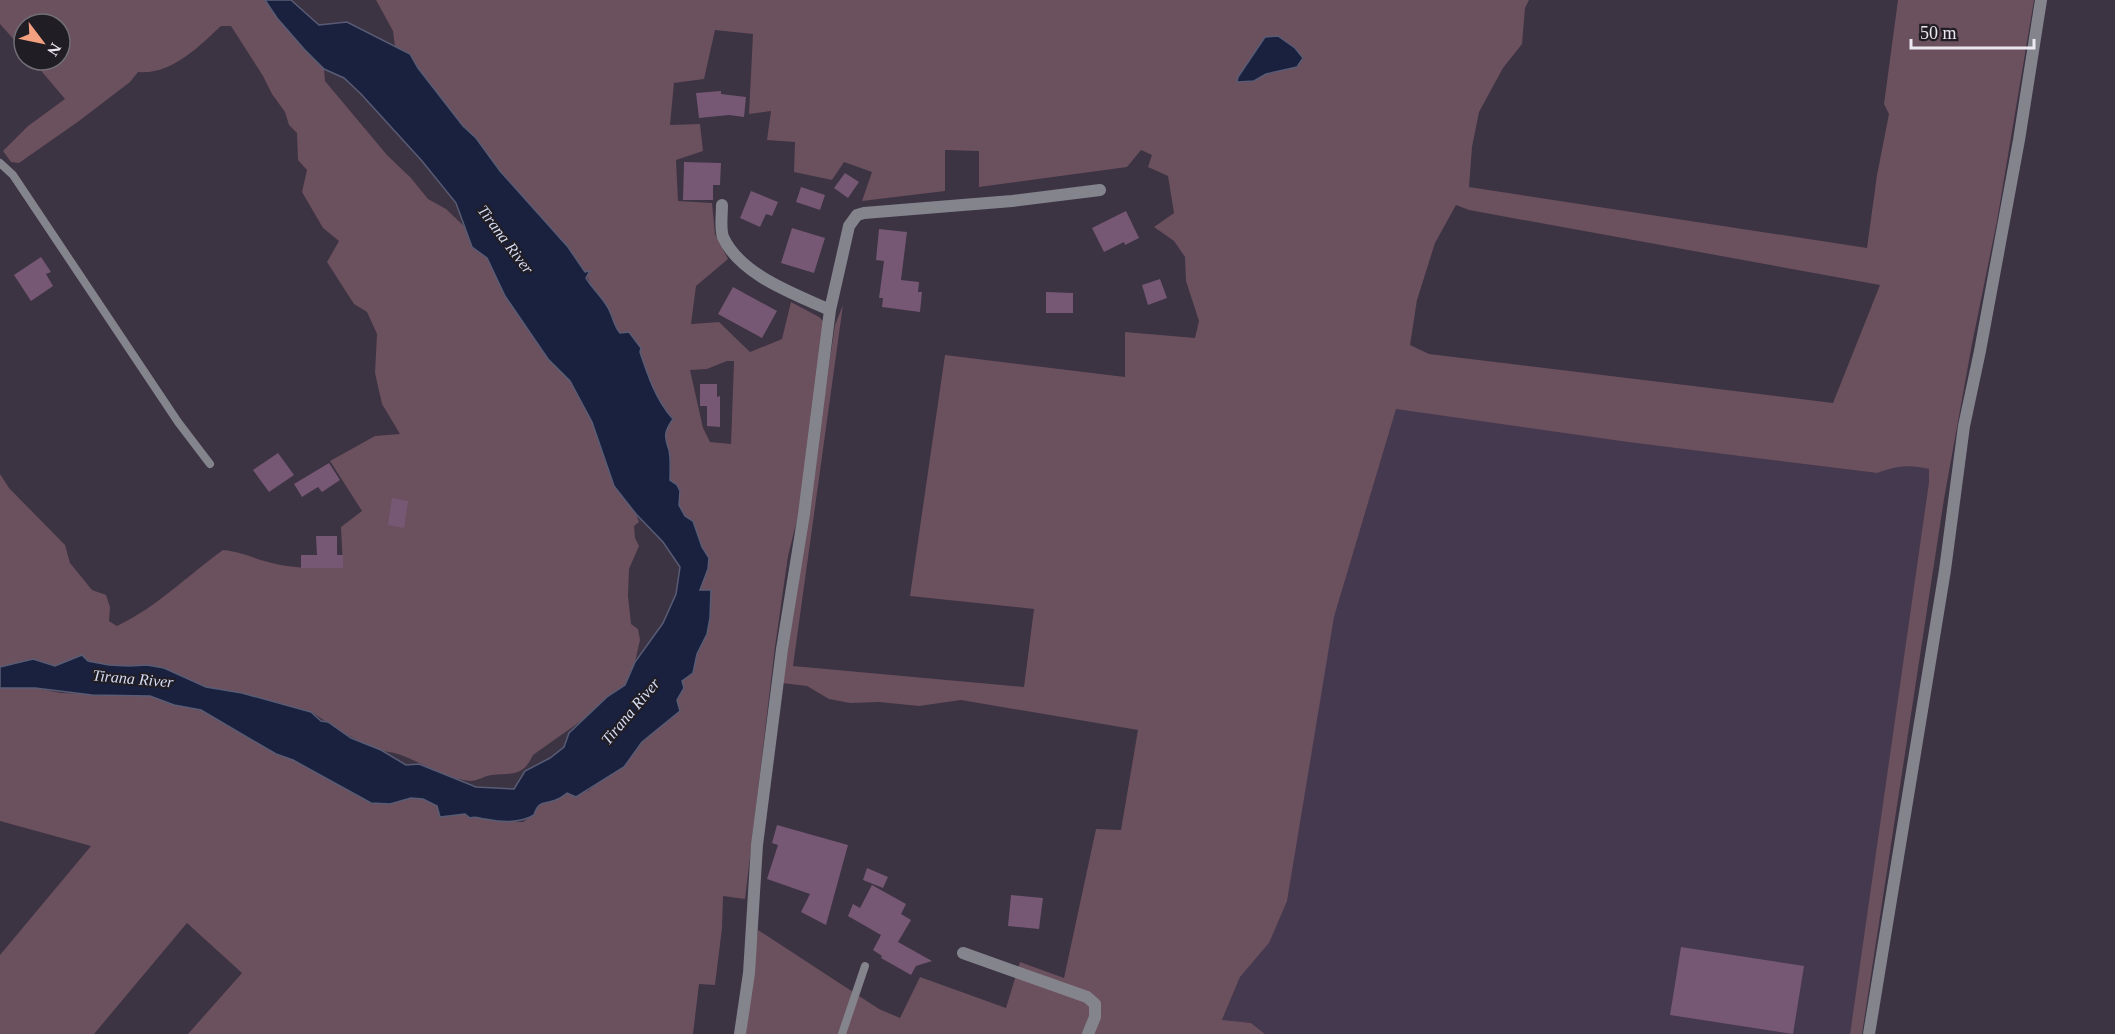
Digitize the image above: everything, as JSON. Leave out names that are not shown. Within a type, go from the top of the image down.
[{"type":"street","points":[[1869,1034],[1945,570],[1964,426],[2017,152],[2041,0]]},
{"type":"street","points":[[740,1034],[748,973],[758,845],[780,660],[804,514],[830,310],[849,226],[857,215],[1012,201],[1100,190]]},
{"type":"street","points":[[723,205],[722,236],[738,259],[768,281],[830,310]]},
{"type":"street","points":[[963,953],[1088,997],[1095,1004],[1095,1017],[1088,1034]]},
{"type":"lane","points":[[0,163],[13,175],[178,422],[210,464]]},
{"type":"lane","points":[[842,1034],[865,966]]},
{"type":"shaded area","points":[[0,0],[265,0],[277,18],[324,69],[325,81],[387,155],[411,178],[428,199],[446,209],[466,228],[472,247],[487,258],[505,296],[548,359],[570,381],[592,422],[614,486],[636,514],[639,522],[634,526],[635,538],[639,546],[629,569],[628,596],[631,624],[638,629],[640,640],[635,662],[625,685],[607,697],[588,716],[533,755],[521,770],[473,781],[460,780],[407,757],[380,750],[362,742],[310,712],[260,698],[207,687],[156,666],[96,664],[82,656],[55,666],[33,659],[0,667],[0,474],[9,488],[65,545],[70,563],[92,590],[106,595],[110,607],[109,621],[117,626],[146,610],[223,550],[289,566],[343,568],[341,527],[362,511],[330,461],[375,436],[400,434],[382,404],[375,373],[377,334],[367,312],[354,304],[327,262],[339,241],[323,228],[302,192],[307,170],[298,160],[297,133],[289,125],[285,112],[231,26],[221,26],[194,51],[173,64],[150,72],[138,72],[130,82],[79,121],[19,163],[11,162],[3,151],[28,126],[65,99],[42,72],[72,72],[72,12],[12,12],[12,38],[0,24]]},
{"type":"shaded area","points":[[376,0],[1529,0],[1525,8],[1522,44],[1503,68],[1479,112],[1472,147],[1469,187],[1867,248],[1877,175],[1889,114],[1884,104],[1898,0],[2034,0],[1997,221],[1944,499],[1862,1034],[1850,1034],[1929,482],[1929,469],[1903,467],[1877,473],[1628,442],[1396,409],[1334,617],[1287,901],[1269,943],[1240,977],[1222,1020],[1251,1023],[1265,1034],[746,1034],[758,930],[879,1009],[900,1018],[920,977],[1006,1008],[1020,962],[1064,978],[1096,829],[1121,830],[1138,730],[961,700],[919,706],[879,702],[850,703],[829,699],[807,686],[782,683],[835,325],[843,305],[793,666],[1024,687],[1034,609],[910,596],[945,355],[1125,377],[1125,332],[1195,338],[1199,321],[1186,281],[1185,257],[1174,241],[1154,227],[1174,213],[1168,176],[1148,167],[1152,155],[1141,150],[1127,167],[979,187],[979,151],[945,150],[945,191],[862,201],[872,172],[844,162],[832,180],[794,172],[795,142],[767,140],[771,111],[749,114],[753,34],[715,30],[704,79],[674,83],[670,125],[700,124],[703,151],[676,160],[678,201],[712,203],[715,234],[728,259],[696,286],[691,324],[719,322],[750,352],[782,339],[791,302],[819,317],[825,323],[799,512],[788,556],[775,647],[745,899],[723,896],[722,928],[715,985],[699,984],[693,1034],[188,1034],[242,973],[187,923],[94,1034],[0,1034],[0,955],[91,846],[0,821],[0,688],[35,688],[61,693],[150,696],[174,705],[201,710],[276,754],[293,760],[371,803],[390,804],[411,798],[423,799],[437,806],[441,817],[465,814],[502,822],[523,822],[533,815],[541,803],[557,800],[567,793],[588,791],[632,756],[642,742],[680,711],[677,699],[684,688],[682,681],[693,673],[697,654],[707,634],[711,590],[700,591],[708,569],[709,558],[702,547],[693,521],[685,516],[678,505],[680,491],[677,485],[670,480],[670,458],[666,434],[673,418],[660,402],[640,352],[614,326],[613,317],[606,304],[591,285],[568,247],[500,171],[476,138],[463,126],[418,68],[410,54],[395,47],[393,31]],"holes":[[[1278,36],[1297,67],[1266,74],[1254,81],[1238,77],[1265,37]],[[1456,205],[1469,210],[1880,285],[1833,403],[1429,354],[1410,345],[1417,300],[1435,243]],[[727,361],[734,361],[731,444],[710,442],[703,428],[690,370],[707,369]]]},
{"type":"shaded area","points":[[1396,408],[1628,442],[1877,473],[1896,466],[1915,465],[1929,469],[1929,482],[1850,1034],[1265,1034],[1251,1023],[1222,1021],[1240,977],[1269,943],[1334,617]]},
{"type":"water","name":"Tirana River","points":[[265,0],[291,0],[319,25],[347,22],[410,54],[418,68],[500,171],[568,247],[585,272],[590,271],[586,278],[607,306],[620,333],[629,332],[641,348],[640,352],[653,387],[673,419],[666,434],[670,457],[670,480],[677,485],[680,491],[679,505],[685,516],[693,521],[702,547],[709,558],[708,569],[700,590],[711,590],[707,634],[697,654],[693,673],[682,681],[684,688],[677,700],[680,711],[642,742],[624,767],[576,797],[567,793],[554,801],[541,804],[534,815],[522,820],[497,821],[470,818],[465,814],[440,817],[437,806],[423,799],[411,798],[390,804],[371,803],[293,760],[276,754],[201,710],[174,705],[150,696],[92,695],[35,688],[0,688],[0,667],[33,659],[55,666],[82,655],[88,661],[109,665],[147,665],[164,668],[206,687],[242,693],[311,712],[321,721],[328,722],[351,738],[381,750],[406,765],[419,764],[476,787],[514,789],[525,771],[550,758],[564,747],[569,733],[607,697],[625,685],[635,662],[663,623],[676,594],[680,567],[663,542],[636,514],[614,486],[592,422],[570,381],[548,359],[505,296],[487,258],[472,247],[456,203],[422,161],[361,94],[344,78],[324,69],[277,18]]},
{"type":"water","points":[[1278,36],[1295,48],[1303,58],[1297,67],[1266,74],[1254,81],[1237,82],[1265,37]]},
{"type":"building","points":[[721,91],[721,94],[746,97],[744,117],[729,115],[699,118],[696,93]]},
{"type":"building","points":[[684,162],[721,163],[720,185],[713,185],[713,200],[683,200]]},
{"type":"building","points":[[845,173],[859,182],[848,198],[834,188]]},
{"type":"building","points":[[801,187],[825,195],[820,210],[796,202]]},
{"type":"building","points":[[751,191],[778,202],[772,216],[766,214],[760,227],[740,218]]},
{"type":"building","points":[[1126,211],[1139,238],[1125,245],[1124,242],[1104,252],[1092,228]]},
{"type":"building","points":[[792,228],[825,238],[814,273],[781,263]]},
{"type":"building","points":[[879,229],[907,232],[901,280],[919,282],[918,292],[922,292],[920,312],[882,307],[883,298],[879,298],[884,261],[876,260]]},
{"type":"building","points":[[41,257],[51,272],[46,274],[53,286],[31,301],[14,275]]},
{"type":"building","points":[[1160,279],[1167,298],[1148,305],[1142,285]]},
{"type":"building","points":[[733,287],[777,311],[762,338],[718,314]]},
{"type":"building","points":[[1046,292],[1073,293],[1073,313],[1046,313]]},
{"type":"building","points":[[700,384],[717,384],[717,397],[720,396],[720,427],[707,426],[707,406],[700,406]]},
{"type":"building","points":[[278,453],[294,475],[269,492],[253,470]]},
{"type":"building","points":[[329,463],[340,480],[322,492],[318,487],[302,497],[294,484]]},
{"type":"building","points":[[392,498],[408,501],[404,528],[388,525]]},
{"type":"building","points":[[316,536],[337,536],[337,555],[343,555],[343,568],[301,568],[301,555],[317,555]]},
{"type":"building","points":[[777,825],[848,845],[826,925],[801,912],[810,894],[767,879],[778,845],[772,843]]},
{"type":"building","points":[[867,868],[888,877],[883,888],[863,880]]},
{"type":"building","points":[[872,885],[906,904],[901,914],[911,920],[898,942],[932,961],[916,966],[911,975],[881,958],[882,956],[873,950],[881,935],[848,916],[853,904],[860,908]]},
{"type":"building","points":[[1011,895],[1043,898],[1039,929],[1008,926]]},
{"type":"building","points":[[1681,947],[1804,966],[1793,1034],[1670,1015]]}]
